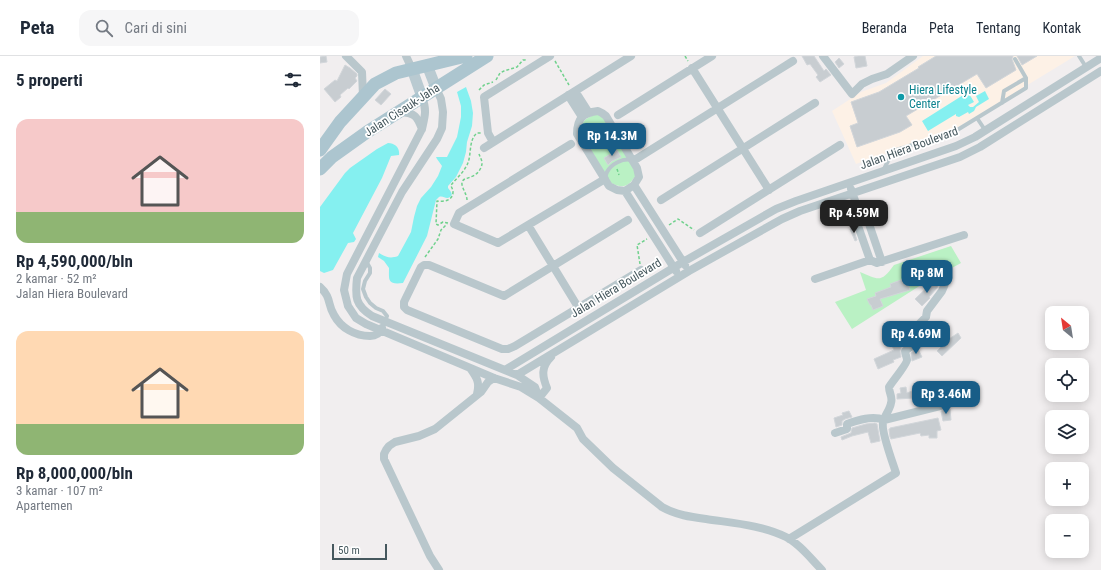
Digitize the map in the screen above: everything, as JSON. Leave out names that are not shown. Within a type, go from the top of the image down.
[{"type":"main road","name":"Jalan Cisauk-Jaha","points":[[320,150],[340,122],[375,84],[396,73],[412,69],[425,61],[466,56]]},
{"type":"main road","name":"Jalan Cisauk-Jaha","points":[[320,169],[332,157],[367,132],[487,56]]},
{"type":"main road","points":[[425,61],[436,88]]},
{"type":"main road","points":[[412,69],[422,97]]},
{"type":"street","points":[[346,56],[362,72],[363,96]]},
{"type":"street","points":[[406,56],[412,69]]},
{"type":"street","points":[[493,142],[488,133],[484,97],[550,56]]},
{"type":"street","points":[[484,148],[631,56]]},
{"type":"street","points":[[618,115],[712,56]]},
{"type":"street","points":[[823,56],[852,94],[862,84],[887,74],[913,56]]},
{"type":"street","name":"Jalan Hiera Boulevard","points":[[505,370],[674,267],[776,209],[849,182],[956,146],[985,130],[1101,58]]},
{"type":"street","points":[[633,161],[793,61]]},
{"type":"street","points":[[692,68],[769,190]]},
{"type":"street","name":"Jalan Hiera Boulevard","points":[[517,374],[689,271],[782,220],[853,193],[960,157],[980,147],[1101,71]]},
{"type":"street","points":[[1059,84],[1065,93]]},
{"type":"street","points":[[436,88],[441,99],[443,112],[442,128],[437,140],[402,192],[357,278],[357,300],[363,310],[372,316],[517,374],[535,387],[539,398]]},
{"type":"street","points":[[572,93],[586,115]]},
{"type":"street","points":[[422,97],[426,106],[426,115],[422,129],[347,274],[344,290],[348,306],[356,318],[366,324],[470,368],[521,387],[539,398],[578,428],[583,439],[613,468],[662,507],[671,512],[744,525],[765,530],[789,539],[796,543],[822,570]]},
{"type":"street","points":[[661,200],[815,103]]},
{"type":"street","points":[[598,111],[606,116],[637,168],[639,177],[634,185],[625,191],[616,190],[609,186],[577,134],[578,122],[586,115],[598,111]]},
{"type":"street","points":[[398,112],[410,113],[418,119],[422,129]]},
{"type":"street","points":[[572,144],[466,208],[459,213],[451,223],[498,243],[605,179]]},
{"type":"street","points":[[700,233],[840,145]]},
{"type":"street","points":[[849,182],[858,209],[856,222],[870,260]]},
{"type":"street","points":[[634,185],[689,271]]},
{"type":"street","points":[[625,191],[680,277]]},
{"type":"street","points":[[858,209],[867,218],[882,262]]},
{"type":"street","points":[[628,220],[504,296],[429,265],[424,265],[421,267],[404,302],[404,307],[407,310],[502,349],[508,349],[641,270]]},
{"type":"street","points":[[528,225],[578,308]]},
{"type":"street","points":[[653,235],[662,229]]},
{"type":"street","points":[[815,279],[870,260],[877,263],[882,262],[964,235]]},
{"type":"street","points":[[789,539],[896,473],[882,426],[891,403],[892,396],[889,387],[906,364],[907,360],[904,351],[912,346],[909,334],[926,317],[927,311],[942,291],[944,274]]},
{"type":"street","points":[[320,287],[328,296],[333,314],[341,325],[352,332],[363,336],[374,336],[381,330],[385,321]]},
{"type":"street","points":[[539,398],[547,388],[543,379],[543,372],[546,363],[560,349]]},
{"type":"street","points":[[470,368],[477,377],[479,386],[477,395]]},
{"type":"street","points":[[439,570],[430,556],[384,459],[384,454],[386,450],[395,442],[419,436],[435,429],[481,392],[488,382],[498,379],[505,370]]},
{"type":"street","points":[[513,385],[517,374]]},
{"type":"street","points":[[835,433],[847,429],[847,424],[860,420],[878,418],[884,420],[948,404]]},
{"type":"lane","points":[[1079,56],[1086,67]]},
{"type":"lane","points":[[883,171],[893,151],[954,132],[1026,88],[1026,78],[1015,59]]},
{"type":"lane","points":[[1002,103],[1004,91],[1026,78]]},
{"type":"lane","points":[[1018,82],[1023,90]]},
{"type":"lane","points":[[977,118],[985,130]]},
{"type":"lane","points":[[605,179],[607,172],[611,167],[628,159],[633,161]]},
{"type":"path","points":[[550,56],[572,93]]},
{"type":"path","points":[[484,97],[479,95],[478,92],[480,88],[495,81],[500,73],[517,67],[523,60],[527,61],[531,67]]},
{"type":"path","points":[[586,148],[615,131]]},
{"type":"path","points":[[451,223],[443,222],[438,225],[436,224],[437,201],[447,201],[452,196],[453,192],[451,185],[468,164],[473,137],[479,132],[488,133]]},
{"type":"path","points":[[466,208],[466,194],[462,187],[463,180],[474,176],[481,168],[482,160],[478,153],[479,149],[484,148]]},
{"type":"path","points":[[662,229],[678,219],[700,233]]},
{"type":"path","points":[[424,265],[422,262],[438,239],[441,230],[451,223]]},
{"type":"path","points":[[641,270],[637,245],[653,235]]},
{"type":"shaded area","points":[[923,56],[1075,56],[949,132],[856,164],[832,111],[861,92],[886,83]]},
{"type":"green space","points":[[594,115],[599,115],[604,119],[632,165],[636,175],[631,182],[625,186],[619,186],[611,183],[581,134],[584,122]]},
{"type":"green space","points":[[951,246],[961,263],[950,269],[949,264],[921,285],[852,329],[835,302],[866,290],[860,272],[876,278],[883,277],[894,265]]},
{"type":"water","points":[[466,87],[473,113],[472,126],[463,163],[456,177],[448,186],[452,195],[449,198],[439,197],[436,200],[427,236],[403,283],[394,283],[389,279],[389,268],[384,261],[378,257],[379,253],[388,257],[398,256],[411,232],[417,206],[421,198],[438,176],[442,166],[436,157],[447,157],[457,137],[461,117],[461,106],[457,92]]},
{"type":"water","points":[[985,91],[989,99],[976,107],[974,111],[969,114],[968,112],[959,117],[956,116],[956,114],[928,131],[922,121],[968,92],[974,102],[968,105],[973,107],[979,102],[976,96]]},
{"type":"water","points":[[388,143],[396,146],[399,150],[399,155],[391,156],[382,178],[353,233],[356,239],[354,242],[348,243],[333,270],[324,273],[320,271],[320,207],[350,168]]},
{"type":"building","points":[[326,56],[327,62],[320,63],[320,57]]},
{"type":"building","points":[[802,56],[814,56],[824,71],[826,69],[831,75],[820,82],[816,77],[818,75],[810,64],[807,65]]},
{"type":"building","points":[[865,56],[867,66],[856,68],[854,57]]},
{"type":"building","name":"Hiera Lifestyle Center","points":[[936,56],[1013,56],[1012,59],[1016,70],[986,88],[977,74],[906,116],[912,125],[900,132],[857,147],[850,126],[858,123],[851,102],[879,92]]},
{"type":"building","points":[[1017,56],[1037,56],[1022,65]]},
{"type":"building","points":[[839,58],[844,64],[839,68],[835,62]]},
{"type":"building","points":[[345,65],[357,74],[355,78],[357,81],[340,95],[341,97],[335,102],[324,89],[335,80],[337,81]]},
{"type":"building","points":[[385,89],[391,94],[381,105],[375,100]]},
{"type":"building","points":[[617,150],[621,157],[612,161],[608,165],[604,158]]},
{"type":"building","points":[[853,228],[857,240],[855,241],[850,229]]},
{"type":"building","points":[[906,278],[910,290],[880,299],[883,306],[873,310],[867,299],[876,296],[875,293],[891,287],[890,284]]},
{"type":"building","points":[[934,281],[938,285],[937,288],[922,306],[915,299]]},
{"type":"building","points":[[902,328],[904,331],[904,336],[898,340],[893,333]]},
{"type":"building","points":[[920,331],[924,336],[917,342],[915,335]]},
{"type":"building","points":[[958,333],[961,338],[942,356],[937,351],[949,339]]},
{"type":"building","points":[[899,343],[901,347],[901,357],[878,369],[874,359],[894,350],[892,346]]},
{"type":"building","points":[[917,347],[922,357],[912,361],[911,353]]},
{"type":"building","points":[[930,386],[932,392],[914,398],[897,399],[897,394],[901,393],[900,388],[906,387],[907,393],[917,389],[918,391]]},
{"type":"building","points":[[950,409],[951,420],[943,421],[941,411]]},
{"type":"building","points":[[849,411],[852,417],[845,419],[842,421],[842,425],[836,427],[834,418]]},
{"type":"building","points":[[938,418],[941,430],[937,431],[937,438],[929,438],[929,435],[921,436],[920,433],[891,439],[890,437],[890,428]]},
{"type":"building","points":[[875,423],[877,424],[880,441],[871,443],[868,432],[842,440],[841,437],[851,433],[852,428]]},
{"type":"place","name":"Hiera Lifestyle Center","points":[[901,97]]}]
